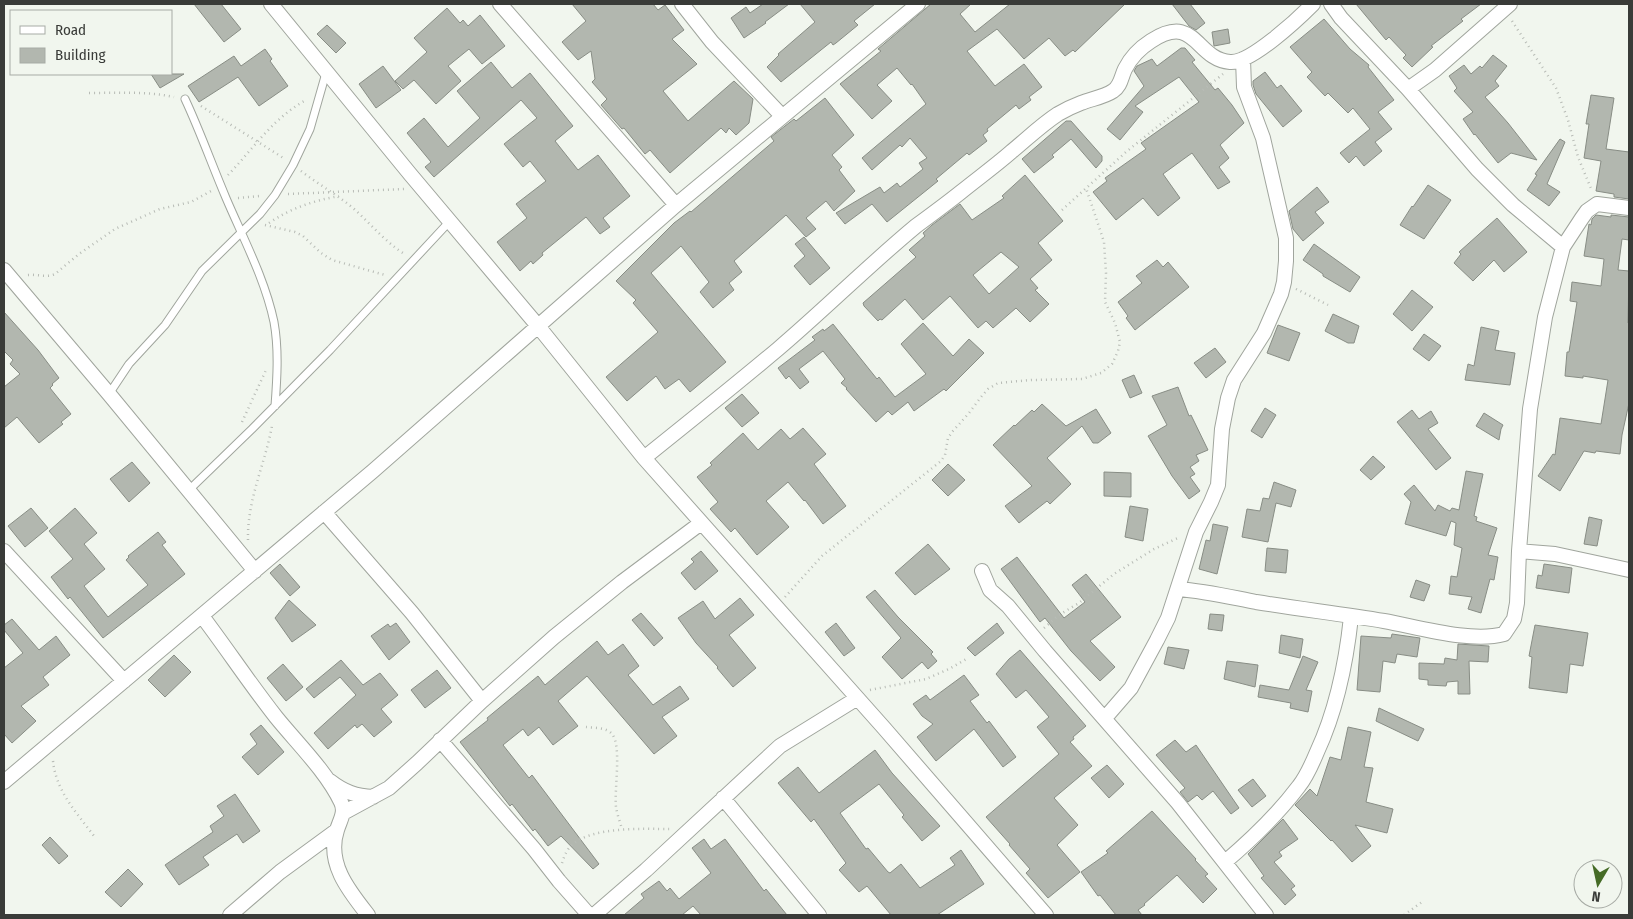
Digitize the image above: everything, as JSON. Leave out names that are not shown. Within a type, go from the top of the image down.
[{"type":"street","points":[[271,4],[326,73],[538,326],[644,458],[1046,915]]},
{"type":"street","points":[[500,4],[676,205]]},
{"type":"street","points":[[4,782],[202,616],[252,567],[324,512],[676,205],[918,4]]},
{"type":"street","points":[[644,458],[779,349],[916,227],[1011,153],[1032,133],[1058,114],[1079,103],[1114,91],[1122,81],[1124,71],[1131,58],[1153,39],[1175,31],[1183,32],[1190,34],[1206,51],[1220,59],[1230,62],[1240,60],[1249,56],[1295,22],[1313,4]]},
{"type":"street","points":[[1330,4],[1408,89],[1477,169],[1513,205],[1563,247]]},
{"type":"street","points":[[686,5],[712,42],[782,116]]},
{"type":"street","points":[[1408,89],[1435,70],[1507,6]]},
{"type":"street","points":[[1105,718],[1131,688],[1168,618],[1196,532],[1218,485],[1222,429],[1228,398],[1234,380],[1264,333],[1281,294],[1284,282],[1286,238],[1263,138],[1244,87],[1240,60]]},
{"type":"street","points":[[1178,589],[1202,591],[1255,602],[1469,636],[1491,638],[1504,634],[1514,619],[1517,603],[1518,551],[1536,360],[1563,247],[1587,211],[1597,204],[1629,208]]},
{"type":"street","points":[[8,275],[252,567]]},
{"type":"street","points":[[324,512],[412,613],[482,701]]},
{"type":"street","points":[[343,812],[389,788],[554,637],[622,582],[701,523]]},
{"type":"street","points":[[1518,551],[1555,554],[1629,570]]},
{"type":"street","points":[[4,552],[124,680]]},
{"type":"street","points":[[982,572],[990,590],[1008,606],[1178,803],[1266,915]]},
{"type":"street","points":[[202,616],[275,715],[326,778],[341,803],[343,812],[336,831],[334,859],[344,882],[368,915]]},
{"type":"street","points":[[1225,862],[1275,814],[1300,785],[1311,767],[1332,717],[1338,695],[1348,649],[1351,617]]},
{"type":"street","points":[[594,915],[689,831],[780,746],[856,699]]},
{"type":"street","points":[[440,740],[589,915]]},
{"type":"street","points":[[326,778],[340,789],[352,794],[373,797]]},
{"type":"street","points":[[723,798],[819,915]]},
{"type":"street","points":[[230,915],[280,872],[336,831]]},
{"type":"lane","points":[[109,394],[129,364],[165,325],[202,271],[260,214],[275,195],[293,165],[310,129],[326,73]]},
{"type":"lane","points":[[185,99],[226,199],[242,232],[269,304],[277,346],[275,406]]},
{"type":"lane","points":[[189,490],[330,350],[451,221]]},
{"type":"path","points":[[1507,6],[1556,88],[1568,120],[1578,157],[1597,204]]},
{"type":"path","points":[[1062,210],[1126,152],[1240,60]]},
{"type":"path","points":[[8,275],[26,276],[35,274],[51,276],[56,274],[79,254],[115,228],[160,209],[191,202],[212,191],[285,114],[321,92]]},
{"type":"path","points":[[293,165],[339,196],[385,240],[414,259]]},
{"type":"path","points":[[776,608],[822,556],[942,461],[948,438],[988,388],[998,383],[1016,381],[1082,379],[1101,373],[1112,364],[1118,352],[1120,342],[1115,323],[1105,302],[1104,242],[1086,188]]},
{"type":"path","points":[[226,199],[396,189],[424,190]]},
{"type":"path","points":[[339,196],[295,207],[265,225],[295,232],[303,236],[321,253],[332,260],[396,278]]},
{"type":"path","points":[[1284,282],[1328,306]]},
{"type":"path","points":[[240,427],[277,346]]},
{"type":"path","points":[[252,567],[249,513],[269,441],[275,406]]},
{"type":"path","points":[[1033,637],[1114,574],[1154,549],[1196,532]]},
{"type":"path","points":[[856,699],[869,690],[876,688],[926,680],[968,658]]},
{"type":"path","points":[[586,727],[608,731],[613,735],[616,742],[616,808],[622,829]]},
{"type":"path","points":[[50,742],[53,767],[58,785],[94,836]]},
{"type":"path","points":[[559,881],[566,852],[580,839],[622,829],[689,831]]},
{"type":"path","points":[[1404,915],[1422,902]]},
{"type":"building","points":[[194,4],[221,4],[241,29],[224,42]]},
{"type":"building","points":[[572,4],[653,4],[658,10],[665,5],[684,30],[672,39],[697,64],[663,91],[688,121],[734,81],[753,99],[749,123],[736,135],[729,128],[726,133],[721,128],[670,173],[650,150],[645,154],[624,128],[622,129],[601,105],[607,99],[592,82],[595,79],[591,51],[578,60],[562,42],[586,21]]},
{"type":"building","points":[[763,4],[789,4],[744,38],[731,18],[746,7],[750,13]]},
{"type":"building","points":[[800,4],[875,4],[854,21],[858,25],[833,45],[831,42],[781,82],[767,67],[778,54],[815,22]]},
{"type":"building","points":[[931,4],[971,4],[960,14],[975,32],[1010,4],[1125,4],[1075,52],[1073,50],[1065,56],[1049,38],[1024,59],[997,29],[967,51],[995,86],[1024,64],[1042,87],[1029,97],[1031,100],[1019,109],[1016,105],[987,129],[988,131],[983,135],[987,141],[969,155],[967,153],[936,179],[938,181],[887,222],[872,204],[845,224],[836,213],[880,187],[884,193],[897,183],[900,187],[923,169],[919,163],[927,158],[910,138],[902,147],[900,145],[872,170],[862,158],[926,104],[912,84],[897,68],[877,85],[892,101],[872,119],[840,84],[881,51],[878,49]]},
{"type":"building","points":[[1172,4],[1190,4],[1205,23],[1196,30],[1189,26]]},
{"type":"building","points":[[1356,4],[1481,4],[1431,46],[1433,47],[1412,67],[1403,58],[1406,55],[1389,37],[1386,40]]},
{"type":"building","points":[[447,8],[460,23],[463,20],[468,26],[480,15],[505,46],[482,64],[469,49],[448,66],[461,81],[436,104],[414,80],[403,89],[395,81],[427,52],[414,38]]},
{"type":"building","points":[[1324,19],[1350,49],[1369,65],[1368,67],[1394,100],[1378,112],[1392,129],[1375,142],[1382,151],[1364,166],[1356,156],[1349,163],[1340,153],[1370,129],[1353,108],[1348,113],[1328,93],[1325,96],[1307,77],[1312,72],[1290,47]]},
{"type":"building","points":[[327,25],[346,43],[336,53],[317,34]]},
{"type":"building","points":[[1228,29],[1230,43],[1214,46],[1212,32]]},
{"type":"building","points":[[1181,48],[1185,48],[1195,60],[1192,62],[1215,90],[1218,88],[1244,123],[1220,145],[1229,158],[1219,167],[1230,182],[1218,189],[1192,153],[1163,174],[1180,198],[1158,216],[1143,198],[1116,220],[1093,192],[1107,181],[1105,178],[1146,149],[1141,143],[1199,102],[1179,77],[1135,106],[1143,112],[1120,140],[1107,129],[1144,86],[1134,71],[1137,66],[1152,59],[1157,66]]},
{"type":"building","points":[[265,49],[272,59],[270,61],[288,86],[259,106],[238,77],[199,102],[188,86],[234,56],[241,66]]},
{"type":"building","points":[[1493,55],[1507,66],[1495,81],[1499,86],[1485,97],[1537,160],[1511,153],[1498,163],[1463,119],[1473,112],[1454,91],[1457,88],[1449,76],[1464,65],[1471,74],[1480,66],[1482,68]]},
{"type":"building","points":[[491,62],[512,88],[530,73],[573,126],[555,141],[578,170],[598,155],[630,196],[603,218],[610,227],[600,234],[586,217],[542,253],[543,255],[533,264],[531,261],[520,271],[497,242],[527,218],[516,204],[546,181],[530,161],[523,167],[504,144],[537,118],[521,100],[434,177],[425,167],[431,162],[407,133],[424,118],[448,147],[480,118],[457,91]]},
{"type":"building","points":[[383,66],[401,90],[376,108],[359,84]]},
{"type":"building","points":[[1265,72],[1277,88],[1281,85],[1302,111],[1283,127],[1256,94],[1253,85],[1253,81]]},
{"type":"building","points":[[184,74],[160,88],[152,75]]},
{"type":"building","points":[[1591,95],[1614,98],[1606,149],[1629,152],[1629,199],[1614,197],[1614,194],[1596,191],[1601,161],[1584,158],[1589,124],[1586,124]]},
{"type":"building","points":[[825,98],[854,135],[832,155],[842,167],[839,170],[855,191],[834,211],[826,201],[806,218],[816,229],[806,237],[786,215],[734,261],[742,272],[729,283],[734,290],[713,308],[700,292],[709,282],[681,246],[651,273],[726,362],[690,392],[679,379],[665,389],[656,376],[627,401],[606,377],[658,332],[633,303],[636,300],[616,281],[674,223],[691,212],[774,141],[771,137],[794,119],[796,121]]},
{"type":"building","points":[[1066,121],[1071,121],[1102,156],[1102,161],[1096,168],[1071,139],[1052,155],[1054,157],[1034,173],[1022,159]]},
{"type":"building","points":[[1560,139],[1565,142],[1547,184],[1560,192],[1549,206],[1527,190],[1537,175],[1535,174]]},
{"type":"building","points":[[1025,175],[1063,221],[1038,243],[1052,260],[1030,279],[1038,288],[1035,290],[1049,304],[1030,322],[1016,308],[993,328],[986,321],[978,328],[950,296],[923,320],[905,299],[882,320],[878,321],[864,306],[863,303],[916,257],[909,250],[925,236],[923,233],[932,225],[960,204],[972,220],[1004,198],[1002,196]],"holes":[[[1001,252],[1019,267],[989,294],[973,275]]]},
{"type":"building","points":[[1428,185],[1451,200],[1424,239],[1400,225]]},
{"type":"building","points":[[1317,187],[1329,202],[1315,212],[1324,223],[1303,241],[1293,229],[1289,211]]},
{"type":"building","points":[[1596,215],[1629,217],[1629,240],[1622,239],[1618,270],[1629,271],[1629,403],[1620,454],[1584,451],[1560,491],[1538,476],[1553,454],[1555,455],[1560,418],[1601,424],[1608,380],[1583,376],[1583,378],[1565,376],[1567,352],[1569,352],[1577,302],[1570,301],[1572,282],[1601,286],[1604,259],[1584,256],[1589,224],[1591,225],[1592,219]]},
{"type":"building","points":[[1497,218],[1527,252],[1504,272],[1494,260],[1473,281],[1454,263],[1461,254],[1459,252]]},
{"type":"building","points":[[804,237],[830,268],[810,285],[794,266],[805,256],[795,244]]},
{"type":"building","points":[[1314,244],[1360,277],[1350,292],[1323,276],[1323,274],[1303,260]]},
{"type":"building","points":[[1157,260],[1163,267],[1168,262],[1189,287],[1135,330],[1118,302],[1142,283],[1136,276]]},
{"type":"building","points":[[1412,290],[1433,307],[1412,331],[1393,314]]},
{"type":"building","points":[[4,312],[38,350],[59,378],[50,388],[71,414],[61,422],[63,424],[39,443],[17,417],[4,428],[4,387],[20,374],[10,364],[13,360],[4,351]]},
{"type":"building","points":[[1333,314],[1359,326],[1354,343],[1348,343],[1325,331]]},
{"type":"building","points":[[923,323],[953,356],[969,339],[984,353],[946,391],[944,389],[914,411],[908,402],[892,415],[888,411],[876,422],[841,383],[845,379],[823,351],[799,369],[809,382],[800,389],[789,376],[786,379],[778,368],[815,340],[812,337],[833,324],[877,379],[879,377],[895,397],[926,374],[901,344]]},
{"type":"building","points":[[1278,325],[1300,333],[1289,361],[1267,353]]},
{"type":"building","points":[[1481,327],[1499,331],[1495,350],[1515,353],[1510,385],[1465,380],[1468,364],[1474,366]]},
{"type":"building","points":[[1424,334],[1441,346],[1429,361],[1413,349]]},
{"type":"building","points":[[1215,348],[1226,362],[1206,378],[1194,363]]},
{"type":"building","points":[[1134,375],[1142,393],[1130,398],[1122,380]]},
{"type":"building","points":[[1178,387],[1189,416],[1191,415],[1208,450],[1196,455],[1199,461],[1190,467],[1195,474],[1190,477],[1200,491],[1189,499],[1172,476],[1148,436],[1167,425],[1152,396]]},
{"type":"building","points":[[742,394],[759,413],[742,427],[725,408]]},
{"type":"building","points":[[1042,404],[1066,426],[1096,409],[1111,433],[1098,443],[1093,443],[1082,426],[1047,458],[1071,484],[1050,504],[1047,501],[1019,523],[1005,506],[1032,486],[993,445],[1014,425],[1032,410],[1034,412]]},
{"type":"building","points":[[1265,408],[1276,415],[1262,438],[1251,431]]},
{"type":"building","points":[[1412,410],[1419,419],[1431,411],[1438,423],[1428,429],[1451,458],[1436,470],[1397,422]]},
{"type":"building","points":[[1484,413],[1503,425],[1499,440],[1476,426]]},
{"type":"building","points":[[803,428],[826,454],[814,464],[846,506],[823,524],[805,500],[788,482],[766,501],[789,527],[757,555],[735,528],[731,532],[710,509],[718,502],[697,477],[712,465],[710,463],[743,433],[758,450],[781,429],[790,439]]},
{"type":"building","points":[[1373,456],[1385,467],[1371,480],[1360,470]]},
{"type":"building","points":[[132,462],[150,483],[129,502],[110,479]]},
{"type":"building","points":[[948,464],[965,480],[948,496],[932,480]]},
{"type":"building","points":[[1466,471],[1483,474],[1474,516],[1477,517],[1476,521],[1497,528],[1488,555],[1498,557],[1494,580],[1490,579],[1481,613],[1468,609],[1472,597],[1449,594],[1451,576],[1457,577],[1462,548],[1454,545],[1456,523],[1451,521],[1446,536],[1405,524],[1411,502],[1404,494],[1414,485],[1435,511],[1438,505],[1450,511],[1452,508],[1459,510]]},
{"type":"building","points":[[1104,472],[1131,473],[1131,497],[1104,496]]},
{"type":"building","points":[[1274,482],[1296,490],[1291,507],[1276,503],[1268,542],[1242,537],[1247,509],[1260,511],[1263,498],[1269,499]]},
{"type":"building","points":[[1130,506],[1148,509],[1143,541],[1125,537]]},
{"type":"building","points":[[31,508],[48,528],[25,547],[8,526]]},
{"type":"building","points":[[75,508],[97,533],[84,544],[105,569],[84,586],[108,617],[148,585],[126,560],[128,556],[158,532],[166,542],[162,545],[185,574],[103,638],[51,577],[73,559],[49,531]]},
{"type":"building","points":[[1589,517],[1602,520],[1597,546],[1584,544]]},
{"type":"building","points":[[1213,524],[1228,527],[1217,574],[1199,569],[1206,540],[1210,541]]},
{"type":"building","points":[[928,544],[950,569],[915,595],[895,573]]},
{"type":"building","points":[[1267,548],[1288,550],[1286,573],[1265,571]]},
{"type":"building","points":[[701,551],[718,571],[695,590],[681,573],[694,562],[691,559]]},
{"type":"building","points":[[1017,557],[1064,618],[1085,602],[1072,585],[1086,574],[1121,617],[1090,641],[1115,667],[1100,681],[1071,651],[1045,618],[1040,622],[1001,569]]},
{"type":"building","points":[[280,564],[300,587],[290,596],[270,573]]},
{"type":"building","points":[[1544,564],[1572,568],[1569,593],[1536,588],[1538,575],[1542,576]]},
{"type":"building","points":[[1416,580],[1430,585],[1424,601],[1410,597]]},
{"type":"building","points":[[875,590],[898,617],[933,652],[931,654],[937,661],[928,669],[922,662],[902,679],[882,657],[901,638],[866,597]]},
{"type":"building","points":[[740,598],[754,615],[729,635],[756,668],[733,687],[696,643],[678,618],[703,601],[715,619]]},
{"type":"building","points":[[289,600],[316,625],[292,642],[275,618]]},
{"type":"building","points":[[641,613],[663,638],[654,646],[632,620]]},
{"type":"building","points":[[1210,614],[1224,615],[1222,631],[1208,629]]},
{"type":"building","points":[[12,619],[39,650],[56,636],[70,655],[43,677],[49,685],[21,706],[36,721],[12,743],[4,734],[4,668],[23,653],[4,630],[4,625]]},
{"type":"building","points":[[396,623],[410,642],[389,660],[371,636],[388,624],[390,627]]},
{"type":"building","points":[[836,623],[855,648],[844,656],[825,632]]},
{"type":"building","points":[[997,623],[1004,633],[975,656],[967,648]]},
{"type":"building","points":[[1535,625],[1588,633],[1583,666],[1570,664],[1567,693],[1529,688],[1532,657],[1529,656]]},
{"type":"building","points":[[1392,634],[1420,638],[1417,657],[1397,654],[1395,663],[1383,661],[1380,692],[1357,690],[1361,636],[1391,638]]},
{"type":"building","points":[[1281,635],[1303,639],[1300,658],[1279,653]]},
{"type":"building","points":[[597,641],[608,655],[623,644],[639,666],[628,675],[653,705],[680,686],[689,699],[662,717],[677,736],[654,754],[587,676],[558,701],[578,726],[553,745],[539,727],[528,736],[523,729],[503,745],[529,778],[532,775],[599,864],[593,869],[561,836],[548,846],[535,829],[533,831],[512,804],[510,806],[460,742],[538,676],[545,685]]},
{"type":"building","points":[[1458,644],[1489,646],[1488,662],[1469,661],[1470,694],[1458,694],[1458,681],[1447,682],[1446,686],[1428,685],[1428,680],[1419,679],[1419,663],[1444,664],[1445,658],[1457,660]]},
{"type":"building","points":[[1168,647],[1189,650],[1184,669],[1164,664]]},
{"type":"building","points":[[1020,650],[1086,726],[1070,742],[1092,766],[1054,798],[1078,825],[1057,845],[1080,872],[1048,898],[1026,873],[1030,869],[986,817],[1059,754],[1037,727],[1049,717],[1026,690],[1016,698],[996,674]]},
{"type":"building","points":[[174,655],[191,672],[165,697],[148,680]]},
{"type":"building","points":[[1303,656],[1318,662],[1306,690],[1312,691],[1308,712],[1290,708],[1291,703],[1258,697],[1260,685],[1289,690]]},
{"type":"building","points":[[341,660],[363,685],[380,673],[398,695],[381,709],[392,722],[374,737],[362,724],[357,728],[355,725],[328,749],[314,733],[356,695],[340,677],[314,698],[306,689]]},
{"type":"building","points":[[1227,661],[1258,665],[1255,687],[1224,679]]},
{"type":"building","points":[[283,664],[303,687],[286,701],[267,678]]},
{"type":"building","points":[[437,670],[451,688],[425,708],[411,690]]},
{"type":"building","points":[[964,675],[979,695],[970,701],[987,723],[989,721],[1016,757],[1003,767],[974,729],[936,761],[917,737],[933,724],[922,716],[913,704],[926,695],[930,700]]},
{"type":"building","points":[[1379,708],[1424,729],[1418,741],[1376,721]]},
{"type":"building","points":[[261,725],[284,752],[258,775],[242,757],[257,744],[250,734]]},
{"type":"building","points":[[1348,727],[1371,732],[1364,767],[1373,768],[1366,802],[1393,809],[1387,833],[1355,825],[1371,846],[1352,862],[1295,805],[1310,789],[1317,796],[1330,757],[1341,760]]},
{"type":"building","points":[[1175,740],[1186,752],[1196,745],[1239,808],[1231,814],[1213,791],[1202,800],[1197,795],[1188,802],[1180,792],[1185,788],[1156,755]]},
{"type":"building","points":[[875,750],[892,773],[940,826],[922,841],[902,817],[904,815],[879,784],[840,813],[866,849],[868,848],[888,872],[890,873],[901,864],[920,888],[955,865],[950,858],[961,850],[984,884],[937,915],[891,915],[867,886],[859,892],[839,870],[846,863],[814,819],[811,822],[778,783],[798,767],[819,793]]},
{"type":"building","points":[[1107,765],[1124,784],[1109,798],[1091,778]]},
{"type":"building","points":[[1253,779],[1266,796],[1252,807],[1238,790]]},
{"type":"building","points":[[235,794],[260,831],[243,843],[237,834],[203,857],[209,865],[179,885],[165,865],[213,832],[210,826],[224,816],[217,806]]},
{"type":"building","points":[[1152,811],[1196,859],[1208,874],[1205,876],[1217,889],[1203,903],[1177,875],[1138,910],[1142,915],[1116,915],[1100,895],[1098,896],[1081,872],[1108,853],[1106,851]]},
{"type":"building","points":[[1283,819],[1298,839],[1279,852],[1282,856],[1274,862],[1295,886],[1291,889],[1296,895],[1285,905],[1261,878],[1264,876],[1248,854]]},
{"type":"building","points":[[50,837],[68,856],[59,864],[42,845]]},
{"type":"building","points":[[704,839],[711,849],[725,839],[764,891],[766,889],[787,915],[701,915],[693,906],[682,915],[624,915],[644,898],[641,894],[659,881],[667,891],[670,888],[679,899],[711,873],[692,848]]},
{"type":"building","points":[[128,869],[143,884],[121,907],[105,892]]}]
